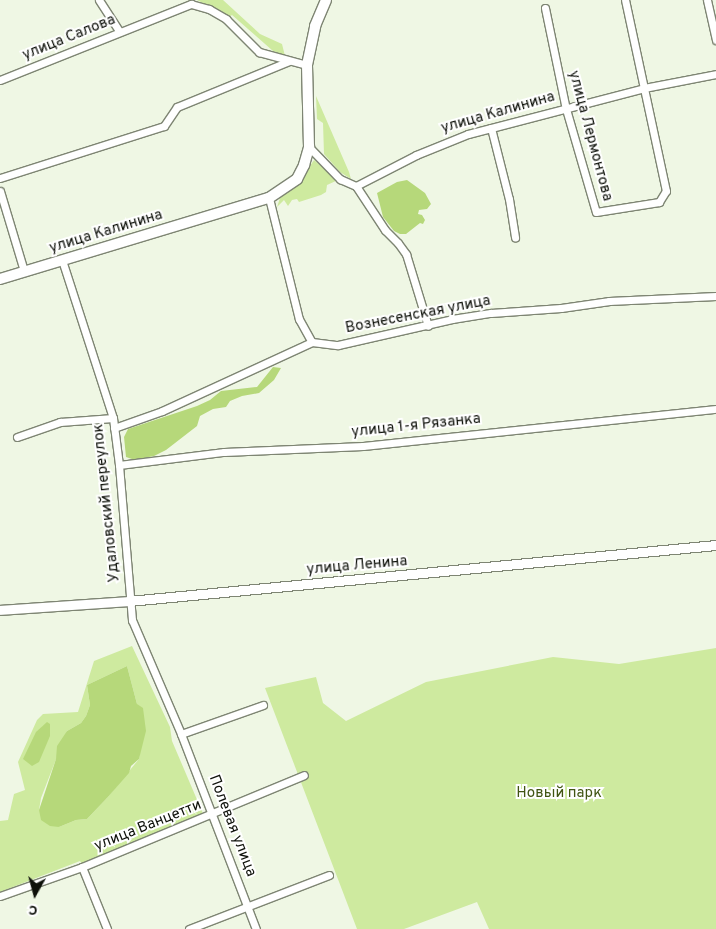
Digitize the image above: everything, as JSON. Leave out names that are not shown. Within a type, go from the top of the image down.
[{"type":"main road","name":"улица Калинина","points":[[0,279],[269,198],[297,179],[304,165],[308,147],[307,65],[315,26],[326,0]]},
{"type":"street","points":[[99,0],[120,32]]},
{"type":"street","name":"улица Лермонтова","points":[[545,8],[566,109],[596,212],[659,202],[666,191],[625,0]]},
{"type":"street","points":[[707,0],[716,40]]},
{"type":"street","name":"улица Салова","points":[[0,80],[190,2],[210,9],[226,19],[259,52],[307,65]]},
{"type":"street","points":[[0,178],[164,126],[176,107],[289,61]]},
{"type":"street","name":"улица Калинина","points":[[356,186],[416,155],[468,134],[644,88],[716,74]]},
{"type":"street","points":[[491,128],[509,198],[515,238]]},
{"type":"street","points":[[308,147],[340,180],[356,186],[385,230],[406,254],[428,326]]},
{"type":"street","points":[[0,191],[24,271]]},
{"type":"street","points":[[114,428],[162,411],[312,342],[299,319],[269,198]]},
{"type":"street","name":"Удаловский переулок","points":[[62,260],[113,418],[119,465],[129,601]]},
{"type":"street","name":"Вознесенская улица","points":[[312,342],[338,345],[452,319],[492,313],[562,308],[609,301],[716,296]]},
{"type":"street","name":"улица 1-я Рязанка","points":[[119,465],[224,452],[363,446],[716,409]]},
{"type":"street","points":[[17,437],[60,422],[113,418]]},
{"type":"street","name":"улица Ленина","points":[[0,610],[129,601],[716,545]]},
{"type":"street","name":"Полевая улица","points":[[129,601],[132,620],[181,734],[248,904],[256,929]]},
{"type":"street","points":[[181,734],[264,705]]},
{"type":"street","name":"улица Ванцетти","points":[[0,896],[82,867],[304,776]]},
{"type":"street","points":[[82,867],[107,929]]},
{"type":"street","points":[[189,929],[248,904],[329,875]]},
{"type":"green space","points":[[197,0],[223,0],[260,34],[282,44],[285,56],[273,51],[232,15],[229,17]]},
{"type":"green space","points":[[316,96],[351,179],[340,172],[324,154],[323,123],[317,119]]},
{"type":"green space","points":[[314,160],[338,180],[327,185],[326,192],[321,195],[299,202],[297,199],[292,200],[288,206],[284,200],[277,207],[280,198],[301,179]]},
{"type":"green space","points":[[132,646],[170,727],[172,741],[204,816],[82,864],[80,861],[0,892],[0,821],[8,820],[14,794],[25,790],[18,762],[37,720],[43,714],[78,712],[94,661]],"holes":[[[127,666],[137,704],[141,745],[139,759],[87,819],[76,820],[59,827],[39,810],[41,798],[67,731],[81,723],[86,716],[90,705],[87,685]]]},
{"type":"green space","name":"Новый парк","points":[[716,648],[716,929],[489,929],[477,902],[404,929],[357,929],[265,688],[316,677],[323,703],[346,721],[426,682],[553,657],[619,664]]},
{"type":"shaded area","points":[[407,180],[425,193],[431,204],[427,209],[419,210],[418,214],[422,215],[425,220],[423,224],[420,223],[406,234],[400,234],[394,231],[383,217],[377,193],[397,182]]},
{"type":"shaded area","points":[[273,367],[281,368],[274,380],[259,393],[242,396],[230,401],[226,407],[213,409],[200,416],[197,426],[166,450],[154,456],[135,460],[126,457],[124,437],[128,429],[197,406],[210,400],[221,391],[257,387]]},
{"type":"shaded area","points":[[127,666],[137,704],[143,708],[146,731],[139,759],[131,766],[129,773],[87,819],[76,820],[59,827],[50,826],[41,820],[39,810],[56,759],[57,746],[67,731],[81,723],[86,716],[90,705],[87,685]]},
{"type":"shaded area","points":[[47,722],[50,724],[50,736],[39,762],[32,766],[23,759],[36,732]]}]
